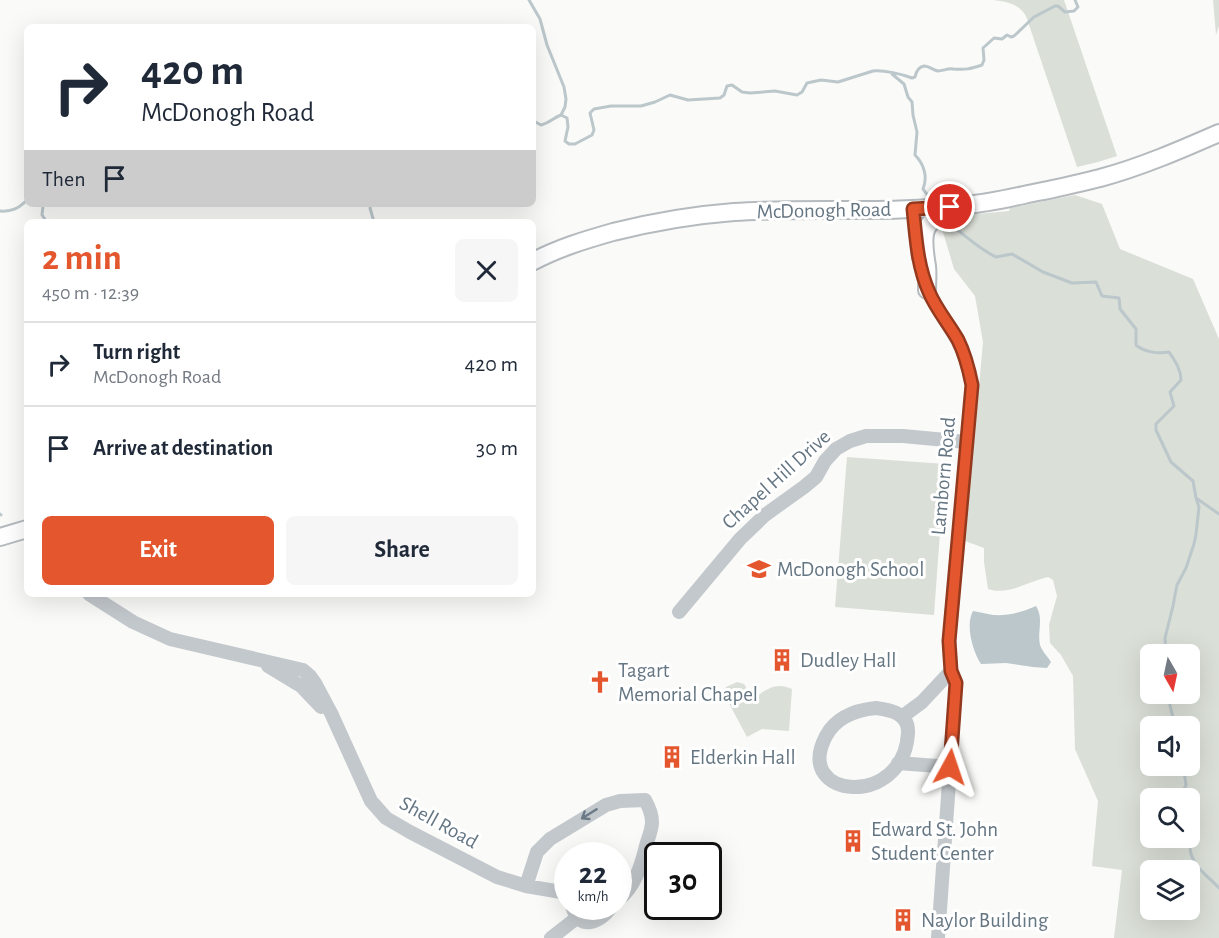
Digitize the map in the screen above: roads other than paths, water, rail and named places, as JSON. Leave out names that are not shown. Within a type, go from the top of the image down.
[{"type":"main road","name":"McDonogh Road","points":[[536,260],[554,251],[598,236],[658,222],[698,216],[742,212],[913,209],[968,205],[1021,196],[1101,177],[1150,161],[1219,133]]},
{"type":"main road","points":[[927,290],[927,267],[923,246],[926,228],[938,216],[968,205]]},
{"type":"main road","points":[[0,537],[24,530]]},
{"type":"street","name":"Lamborn Road","points":[[913,209],[918,260],[927,290],[958,342],[968,365],[972,385],[949,641],[951,671],[956,683],[938,938]]},
{"type":"street","name":"Chapel Hill Drive","points":[[679,612],[740,539],[765,515],[816,477],[825,461],[836,449],[866,436],[903,436],[966,442]]},
{"type":"street","name":"Shell Road","points":[[94,597],[133,622],[170,639],[256,659],[291,679],[318,702],[338,730],[371,801],[386,818],[497,877],[525,886],[554,891]]},
{"type":"street","points":[[903,716],[922,702],[951,671]]},
{"type":"street","points":[[876,708],[893,711],[903,716],[907,723],[908,736],[898,764],[888,775],[866,786],[854,788],[838,785],[830,780],[822,769],[819,758],[821,745],[828,732],[843,718],[857,711],[876,708]]},
{"type":"street","points":[[898,764],[950,767]]},
{"type":"street","points":[[525,886],[537,852],[550,839],[606,805],[620,801],[645,800],[651,812],[652,823],[639,869],[632,884]]},
{"type":"street","points":[[551,938],[568,920]]},
{"type":"street","points":[[583,920],[585,922],[597,920]]},
{"type":"waterway","points":[[529,0],[540,19],[547,45],[564,87],[566,99],[561,115]]},
{"type":"waterway","points":[[536,122],[541,125],[561,115],[567,118],[565,141],[575,144],[592,135],[594,130],[590,113],[594,109],[611,106],[641,106],[670,95],[688,100],[720,98],[724,95],[727,86],[732,85],[742,92],[775,91],[797,95],[802,92],[807,83],[821,80],[838,82],[873,71],[912,78],[924,66],[938,71],[971,68],[982,65],[983,48],[994,38],[1014,36],[1034,17],[1055,6],[1065,12],[1074,11],[1078,7],[1075,0]]},
{"type":"waterway","points":[[892,74],[904,84],[912,102],[917,132],[915,155],[921,162],[925,180],[923,189],[929,197]]},
{"type":"waterway","points":[[0,211],[15,209],[24,202]]},
{"type":"waterway","points":[[43,207],[42,215],[45,219]]},
{"type":"waterway","points":[[370,207],[373,219]]},
{"type":"waterway","points":[[947,222],[996,257],[1012,254],[1043,272],[1072,283],[1096,282],[1102,296],[1119,298],[1120,309],[1136,329],[1136,345],[1151,352],[1169,352],[1177,365],[1181,380],[1170,392],[1174,406],[1156,424],[1156,430],[1171,462],[1193,481],[1199,507],[1194,544],[1186,568],[1177,585],[1165,644]]},
{"type":"waterway","points":[[1196,498],[1219,514]]},
{"type":"waterway","points":[[1170,704],[1173,716]]},
{"type":"waterway","points":[[1185,776],[1185,788]]},
{"type":"waterway","points":[[1190,848],[1196,864],[1219,888]]},
{"type":"place","name":"McDonogh School","points":[[759,569]]},
{"type":"place","name":"Dudley Hall","points":[[782,660]]},
{"type":"place","name":"Tagart Memorial Chapel","points":[[600,682]]},
{"type":"place","name":"Elderkin Hall","points":[[672,757]]},
{"type":"place","name":"Edward St. John Student Center","points":[[853,841]]},
{"type":"place","name":"Naylor Building","points":[[903,920]]}]
